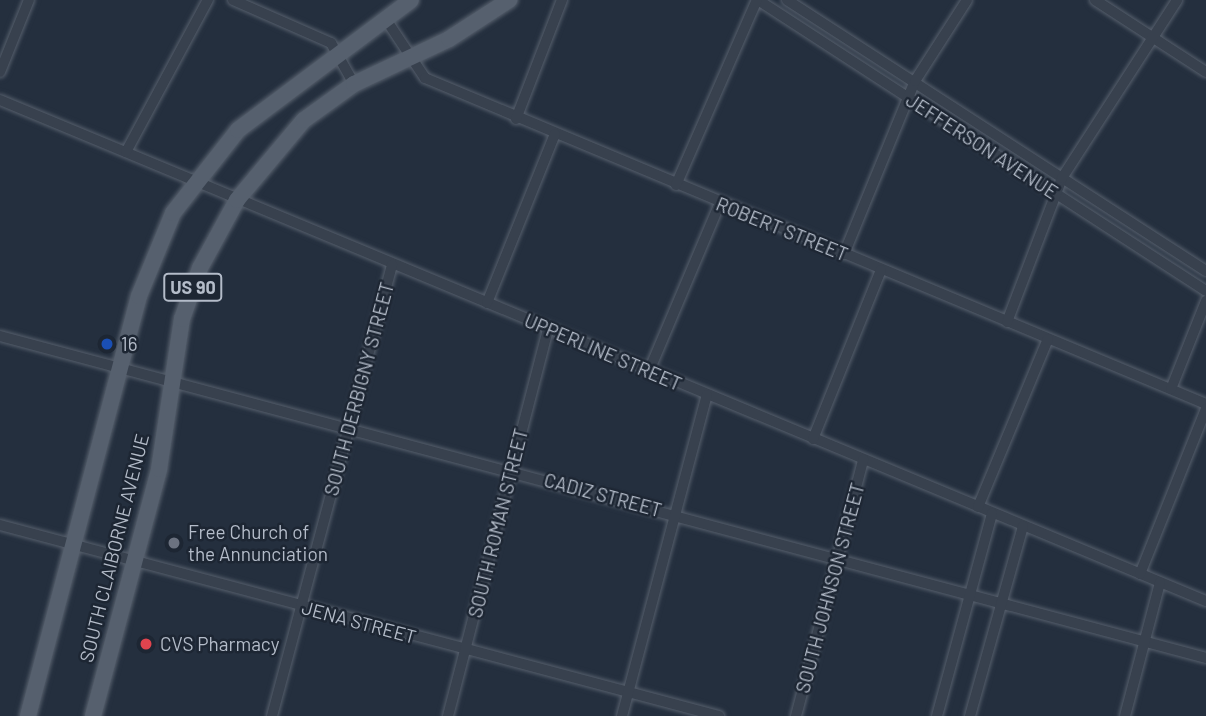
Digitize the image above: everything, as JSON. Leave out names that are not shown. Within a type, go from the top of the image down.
[{"type":"main road","name":"SOUTH CLAIBORNE AVENUE","points":[[28,716],[119,368],[148,270],[194,181],[238,130],[411,0]]},
{"type":"main road","name":"SOUTH CLAIBORNE AVENUE","points":[[93,716],[134,561],[172,383],[182,319],[200,268],[237,200],[304,120],[354,85],[509,0]]},
{"type":"street","points":[[0,72],[29,0]]},
{"type":"street","points":[[125,152],[208,0]]},
{"type":"street","points":[[233,0],[325,40],[338,54],[354,85]]},
{"type":"street","points":[[516,118],[562,0]]},
{"type":"street","points":[[676,185],[758,0]]},
{"type":"street","name":"JEFFERSON AVENUE","points":[[758,0],[1206,290]]},
{"type":"street","name":"JEFFERSON AVENUE","points":[[787,0],[1206,271]]},
{"type":"street","points":[[844,254],[915,81],[967,0]]},
{"type":"street","points":[[1095,0],[1206,72]]},
{"type":"street","points":[[1007,322],[1062,178],[1177,0]]},
{"type":"street","name":"ROBERT STREET","points":[[385,18],[425,78],[1206,404]]},
{"type":"street","name":"UPPERLINE STREET","points":[[0,100],[1206,601]]},
{"type":"street","points":[[487,303],[555,134]]},
{"type":"street","points":[[649,371],[720,203]]},
{"type":"street","name":"SOUTH DERBIGNY STREET","points":[[272,716],[392,265]]},
{"type":"street","points":[[813,439],[881,270]]},
{"type":"street","points":[[1171,389],[1206,302]]},
{"type":"street","name":"SOUTH ROMAN STREET","points":[[448,716],[548,329]]},
{"type":"street","name":"CADIZ STREET","points":[[0,336],[676,514],[1206,658]]},
{"type":"street","points":[[978,507],[1048,339]]},
{"type":"street","points":[[622,716],[707,395]]},
{"type":"street","points":[[1140,574],[1206,409]]},
{"type":"street","name":"SOUTH JOHNSON STREET","points":[[796,716],[863,460]]},
{"type":"street","points":[[937,716],[968,593],[992,513]]},
{"type":"street","name":"JENA STREET","points":[[0,525],[465,651],[719,716]]},
{"type":"street","points":[[970,716],[999,602],[1023,526]]},
{"type":"street","points":[[1125,716],[1160,583]]},
{"type":"place","name":"16","points":[[107,344]]},
{"type":"place","name":"Free Church of the Annunciation","points":[[174,543]]},
{"type":"place","name":"CVS Pharmacy","points":[[146,644]]}]
